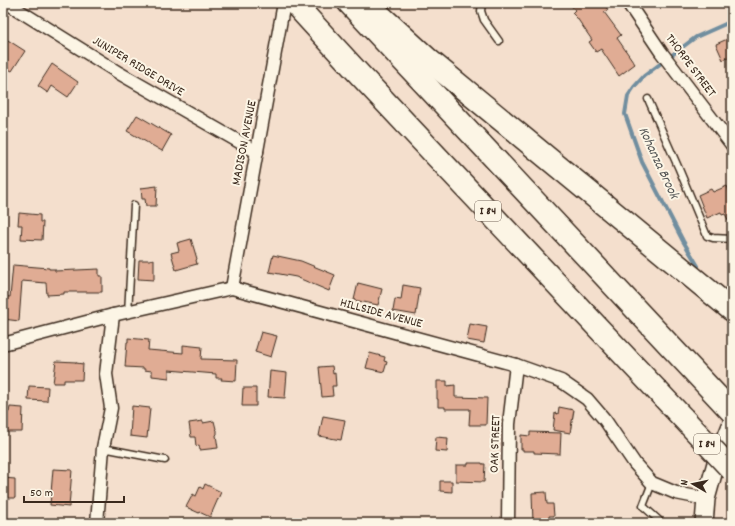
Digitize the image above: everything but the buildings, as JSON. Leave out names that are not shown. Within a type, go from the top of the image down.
[{"type":"highway","name":"I 84","points":[[294,3],[732,470]]},
{"type":"highway","points":[[349,3],[732,412]]},
{"type":"highway","points":[[367,3],[430,61],[732,310]]},
{"type":"main road","points":[[704,523],[706,499],[716,462],[732,423]]},
{"type":"street","name":"JUNIPER RIDGE DRIVE","points":[[7,3],[119,73],[257,152]]},
{"type":"street","name":"MADISON AVENUE","points":[[232,288],[274,65],[284,3]]},
{"type":"street","name":"THORPE STREET","points":[[628,3],[663,54],[731,142]]},
{"type":"street","name":"HILLSIDE AVENUE","points":[[3,344],[232,288],[516,366],[561,381],[587,399],[606,420],[635,464],[652,483],[676,493],[706,499]]},
{"type":"street","points":[[97,523],[103,448],[111,408],[106,374],[113,316]]},
{"type":"street","name":"OAK STREET","points":[[508,523],[509,424],[516,366]]},
{"type":"lane","points":[[482,3],[481,12],[484,20],[499,41]]},
{"type":"lane","points":[[648,99],[707,236],[713,238],[732,239]]},
{"type":"lane","points":[[128,313],[134,205]]},
{"type":"lane","points":[[103,448],[165,460]]},
{"type":"lane","points":[[652,483],[643,506],[662,523]]},
{"type":"waterway","name":"Kohanza Brook","points":[[698,266],[683,241],[642,162],[625,114],[628,96],[644,76],[696,37],[732,21]]}]
